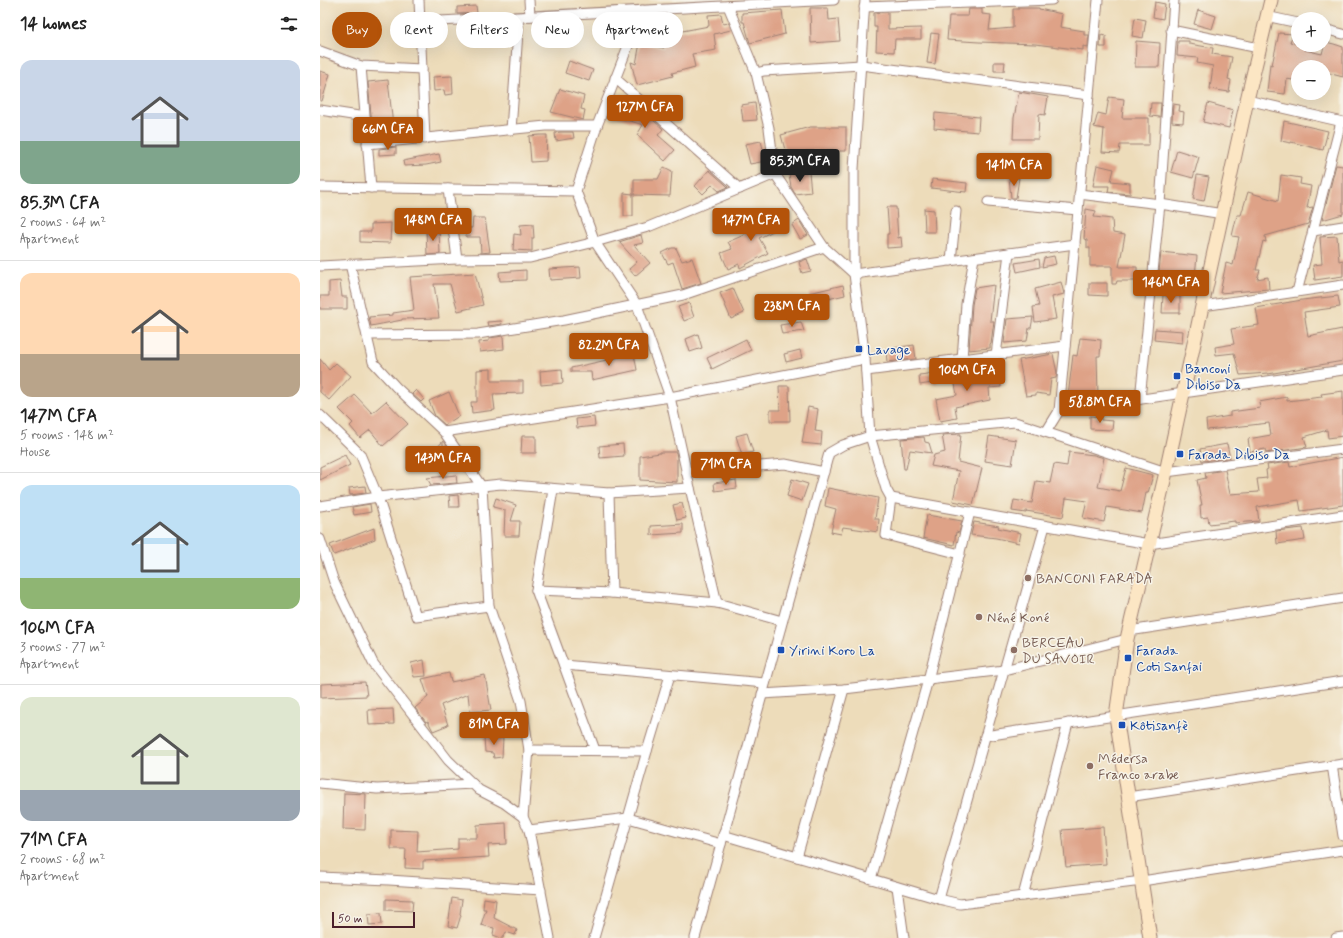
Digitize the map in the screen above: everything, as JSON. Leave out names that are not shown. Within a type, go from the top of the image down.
[{"type":"main road","points":[[1150,938],[1116,716],[1128,635],[1184,393],[1266,16],[1271,0]]},
{"type":"street","points":[[419,0],[420,12]]},
{"type":"street","points":[[529,0],[530,16]]},
{"type":"street","points":[[523,17],[834,0]]},
{"type":"street","points":[[960,554],[886,535],[891,498],[886,489],[870,436],[865,359],[854,274],[854,169],[865,3],[1052,0]]},
{"type":"street","points":[[1046,432],[1059,411],[1098,0]]},
{"type":"street","points":[[1140,399],[1160,204],[1174,0]]},
{"type":"street","points":[[728,6],[756,73],[769,128],[775,174],[824,247],[854,274],[1075,244]]},
{"type":"street","points":[[642,10],[597,126],[576,191],[594,242],[637,305],[670,397],[717,603]]},
{"type":"street","points":[[1266,16],[1291,21]]},
{"type":"street","points":[[1171,30],[1259,48]]},
{"type":"street","points":[[1331,31],[1343,34]]},
{"type":"street","points":[[422,48],[425,138]]},
{"type":"street","points":[[511,130],[517,48]]},
{"type":"street","points":[[320,51],[361,66],[422,69]]},
{"type":"street","points":[[756,73],[764,71],[861,65],[1089,95]]},
{"type":"street","points":[[361,66],[371,188]]},
{"type":"street","points":[[616,78],[740,189]]},
{"type":"street","points":[[1248,100],[1342,122],[1297,292]]},
{"type":"street","points":[[320,110],[365,117]]},
{"type":"street","points":[[367,144],[546,126],[597,126]]},
{"type":"street","points":[[320,266],[456,259],[530,258],[648,227],[775,174]]},
{"type":"street","points":[[320,187],[576,191]]},
{"type":"street","points":[[448,189],[456,259]]},
{"type":"street","points":[[1080,194],[1223,214]]},
{"type":"street","points":[[988,202],[1078,210]]},
{"type":"street","points":[[951,261],[956,211]]},
{"type":"street","points":[[1313,231],[1343,226]]},
{"type":"street","points":[[367,335],[478,334],[637,305],[683,295],[824,247]]},
{"type":"street","points":[[996,355],[1009,253]]},
{"type":"street","points":[[962,359],[966,304],[974,258]]},
{"type":"street","points":[[350,264],[373,362],[396,387],[444,432],[482,487],[488,606],[521,701],[529,750],[523,817]]},
{"type":"street","points":[[1203,306],[1343,285]]},
{"type":"street","points":[[866,371],[1065,346]]},
{"type":"street","points":[[444,432],[670,397],[865,359]]},
{"type":"street","points":[[1059,411],[1343,370]]},
{"type":"street","points":[[320,415],[360,454],[378,497],[416,616],[488,606]]},
{"type":"street","points":[[695,938],[829,453],[843,445],[870,436],[1015,422],[1166,472],[1343,449]]},
{"type":"street","points":[[686,472],[785,464],[824,472]]},
{"type":"street","points":[[320,506],[378,497],[501,484],[553,490],[609,493],[690,488]]},
{"type":"street","points":[[553,490],[536,590],[595,750]]},
{"type":"street","points":[[609,493],[612,593]]},
{"type":"street","points":[[891,498],[1149,544],[1343,515]]},
{"type":"street","points":[[871,879],[928,680],[970,512]]},
{"type":"street","points":[[939,899],[1045,526]]},
{"type":"street","points":[[320,539],[334,582],[373,663],[448,760],[479,790],[504,803],[523,817],[529,830],[550,938]]},
{"type":"street","points":[[536,590],[612,593],[717,603],[782,621]]},
{"type":"street","points":[[762,694],[844,689],[1004,670],[1128,635],[1343,598]]},
{"type":"street","points":[[564,665],[765,683]]},
{"type":"street","points":[[594,938],[670,675]]},
{"type":"street","points":[[986,736],[1343,681]]},
{"type":"street","points":[[797,857],[844,689]]},
{"type":"street","points":[[1023,896],[1068,723]]},
{"type":"street","points":[[529,750],[647,751]]},
{"type":"street","points":[[1128,797],[1343,764]]},
{"type":"street","points":[[1332,765],[1343,836]]},
{"type":"street","points":[[320,783],[377,789],[473,784]]},
{"type":"street","points":[[529,830],[628,818],[797,857],[960,904],[1142,882],[1343,850]]},
{"type":"street","points":[[320,877],[541,890]]},
{"type":"street","points":[[897,887],[904,938]]},
{"type":"street","points":[[1336,938],[1343,937]]},
{"type":"building","points":[[1155,2],[1165,4],[1163,19],[1153,17]]},
{"type":"building","points":[[476,6],[477,12],[457,12],[457,7]]},
{"type":"building","points":[[810,8],[828,8],[829,20],[838,19],[840,41],[811,43]]},
{"type":"building","points":[[1039,8],[1062,14],[1060,27],[1084,31],[1084,35],[1089,35],[1088,47],[1083,46],[1083,50],[1035,44],[947,40],[949,16],[968,16],[969,9],[982,9],[982,14],[991,15],[989,30],[1013,28],[1013,9]]},
{"type":"building","points":[[782,10],[785,34],[750,43],[744,22],[742,22],[742,13]]},
{"type":"building","points":[[1198,10],[1216,16],[1212,29],[1194,24]]},
{"type":"building","points":[[888,12],[888,29],[921,28],[921,39],[895,39],[894,52],[876,51],[877,27],[874,27],[874,13]]},
{"type":"building","points":[[721,14],[723,24],[729,23],[731,30],[714,34],[716,50],[692,54],[695,67],[672,73],[673,76],[637,85],[631,62],[636,64],[639,48],[683,48],[683,31],[709,26],[708,15]]},
{"type":"building","points":[[1135,18],[1146,20],[1143,38],[1132,36]]},
{"type":"building","points":[[931,33],[939,34],[935,64],[927,63]]},
{"type":"building","points":[[1279,33],[1291,34],[1291,52],[1314,52],[1322,54],[1322,52],[1331,52],[1331,43],[1343,47],[1343,77],[1331,74],[1331,60],[1291,60],[1291,80],[1287,79],[1285,94],[1267,92],[1270,64],[1272,65]]},
{"type":"building","points":[[1101,35],[1106,36],[1106,47],[1100,47]]},
{"type":"building","points":[[1136,41],[1160,43],[1159,67],[1135,67]]},
{"type":"building","points":[[1178,41],[1189,41],[1189,44],[1213,48],[1212,54],[1232,57],[1228,79],[1231,80],[1229,92],[1210,89],[1213,66],[1197,63],[1198,58],[1177,56]]},
{"type":"building","points":[[569,61],[593,70],[589,81],[565,73]]},
{"type":"building","points":[[994,62],[1005,62],[1004,71],[994,71]]},
{"type":"building","points":[[320,71],[330,74],[322,101],[320,101]]},
{"type":"building","points":[[452,76],[453,94],[445,95],[444,90],[434,91],[433,77]]},
{"type":"building","points":[[388,80],[394,135],[373,137],[368,82]]},
{"type":"building","points":[[560,89],[584,96],[581,109],[585,110],[583,120],[551,112]]},
{"type":"building","points":[[1019,92],[1048,97],[1045,115],[1039,114],[1038,139],[1013,139],[1014,118]]},
{"type":"building","points":[[1109,97],[1124,99],[1122,118],[1149,118],[1149,145],[1120,145],[1119,153],[1102,152],[1104,129],[1094,127],[1098,113],[1106,115]]},
{"type":"building","points":[[631,100],[663,129],[658,135],[675,150],[665,161],[637,135],[643,125],[611,115],[615,105],[628,109]]},
{"type":"building","points":[[755,103],[757,120],[743,121],[741,105]]},
{"type":"building","points":[[1151,103],[1161,103],[1160,117],[1150,116]]},
{"type":"building","points":[[1208,103],[1233,110],[1229,128],[1203,122]]},
{"type":"building","points":[[1173,104],[1180,105],[1179,111],[1184,112],[1183,123],[1172,122]]},
{"type":"building","points":[[935,113],[979,117],[978,132],[934,128]]},
{"type":"building","points":[[1284,121],[1328,131],[1323,150],[1281,141]]},
{"type":"building","points":[[810,127],[846,127],[846,151],[806,151],[808,156],[788,161],[781,135]]},
{"type":"building","points":[[573,132],[574,138],[556,141],[555,133]]},
{"type":"building","points":[[547,135],[546,161],[531,162],[529,136]]},
{"type":"building","points":[[761,141],[766,161],[750,164],[745,144]]},
{"type":"building","points":[[396,147],[396,154],[379,155],[379,149]]},
{"type":"building","points":[[1177,150],[1199,157],[1193,178],[1171,172]]},
{"type":"building","points":[[439,154],[441,162],[426,165],[404,166],[403,161]]},
{"type":"building","points":[[1097,165],[1114,169],[1111,181],[1130,183],[1130,194],[1108,192],[1109,186],[1093,186]]},
{"type":"building","points":[[1336,165],[1343,166],[1343,214],[1322,220]]},
{"type":"building","points":[[664,167],[672,171],[670,196],[634,195],[634,179],[658,179]]},
{"type":"building","points":[[709,170],[728,187],[719,191],[712,185],[703,194],[695,186]]},
{"type":"building","points":[[809,172],[811,192],[795,194],[791,187],[789,174]]},
{"type":"building","points":[[1197,175],[1209,177],[1204,201],[1193,199]]},
{"type":"building","points":[[1281,175],[1301,178],[1300,184],[1311,186],[1307,208],[1313,207],[1308,224],[1265,236],[1266,242],[1263,241],[1256,270],[1260,270],[1257,279],[1268,277],[1269,289],[1220,293],[1226,263],[1233,265],[1239,237],[1232,236],[1237,215],[1241,215],[1248,192],[1278,201]]},
{"type":"building","points":[[1009,177],[1019,178],[1016,198],[1011,198]]},
{"type":"building","points":[[932,179],[967,183],[966,192],[931,188]]},
{"type":"building","points":[[624,193],[633,194],[633,216],[624,216]]},
{"type":"building","points":[[887,207],[896,207],[898,238],[901,237],[902,247],[887,248],[887,234],[889,234]]},
{"type":"building","points":[[924,209],[934,210],[935,232],[925,232]]},
{"type":"building","points":[[1086,209],[1096,211],[1094,217],[1112,219],[1113,233],[1125,235],[1119,267],[1137,267],[1137,281],[1117,281],[1116,284],[1112,284],[1112,266],[1090,266],[1090,248],[1087,248],[1087,240],[1084,239]]},
{"type":"building","points":[[776,212],[783,226],[759,238],[768,253],[740,268],[739,264],[728,269],[721,253],[732,249],[728,242],[744,235],[742,229]]},
{"type":"building","points":[[473,218],[485,218],[490,252],[481,253],[480,237],[466,237],[466,228],[472,228]]},
{"type":"building","points":[[799,220],[808,235],[800,239],[792,225]]},
{"type":"building","points":[[391,223],[390,243],[360,242],[360,232],[371,232],[371,224]]},
{"type":"building","points":[[533,224],[534,238],[532,238],[532,251],[513,250],[514,234],[521,235],[520,225]]},
{"type":"building","points":[[426,230],[439,230],[440,254],[427,255]]},
{"type":"building","points":[[641,235],[643,243],[634,245],[650,263],[635,276],[629,269],[637,262],[619,242]]},
{"type":"building","points":[[1337,236],[1339,261],[1343,260],[1343,276],[1315,280],[1313,265],[1322,264],[1320,237]]},
{"type":"building","points":[[672,248],[676,248],[682,261],[692,258],[701,283],[682,289],[673,262],[668,264],[662,253]]},
{"type":"building","points":[[1161,252],[1197,256],[1195,276],[1159,272]]},
{"type":"building","points":[[1054,256],[1056,264],[1042,267],[1044,258]]},
{"type":"building","points":[[807,259],[811,271],[802,273],[799,262]]},
{"type":"building","points":[[1039,259],[1040,267],[1017,272],[1015,263]]},
{"type":"building","points":[[580,267],[581,278],[550,280],[549,269]]},
{"type":"building","points":[[526,270],[526,280],[500,281],[499,272]]},
{"type":"building","points":[[475,273],[483,305],[458,311],[450,284],[434,284],[439,318],[402,319],[371,326],[369,317],[393,315],[393,313],[414,310],[410,277]]},
{"type":"building","points":[[340,281],[342,297],[347,297],[347,309],[320,309],[320,296],[329,296],[329,282]]},
{"type":"building","points":[[1061,282],[1064,294],[1052,297],[1056,319],[1035,322],[1033,307],[1039,306],[1035,289]]},
{"type":"building","points":[[1089,283],[1107,283],[1107,296],[1089,295]]},
{"type":"building","points":[[843,285],[845,295],[811,303],[809,293]]},
{"type":"building","points":[[994,285],[990,321],[994,321],[990,348],[969,350],[972,305],[975,288]]},
{"type":"building","points":[[733,288],[744,313],[731,319],[720,293]]},
{"type":"building","points":[[1163,295],[1180,295],[1180,313],[1162,313]]},
{"type":"building","points":[[1338,296],[1340,307],[1304,312],[1308,336],[1342,329],[1343,361],[1268,374],[1240,375],[1234,353],[1216,355],[1215,347],[1234,344],[1231,329],[1259,325],[1256,308],[1302,300]]},
{"type":"building","points":[[689,303],[694,317],[684,321],[678,307]]},
{"type":"building","points":[[1033,317],[1031,328],[1029,328],[1027,341],[1004,343],[1007,319]]},
{"type":"building","points":[[501,321],[502,324],[488,326],[487,322]]},
{"type":"building","points":[[801,322],[804,331],[782,334],[780,325]]},
{"type":"building","points":[[1155,329],[1183,331],[1182,343],[1154,340]]},
{"type":"building","points":[[698,334],[702,348],[690,352],[686,339]]},
{"type":"building","points":[[503,336],[504,349],[480,352],[479,342],[489,341],[489,338]]},
{"type":"building","points":[[1080,338],[1101,340],[1100,356],[1097,356],[1098,396],[1068,396],[1073,355],[1077,356]]},
{"type":"building","points":[[746,339],[751,350],[712,369],[707,358]]},
{"type":"building","points":[[914,345],[916,359],[887,362],[886,349]]},
{"type":"building","points":[[800,350],[802,358],[786,362],[784,354]]},
{"type":"building","points":[[634,354],[637,370],[592,380],[591,372],[571,372],[571,368]]},
{"type":"building","points":[[1053,354],[1057,373],[1056,378],[1051,379],[1049,395],[1036,393],[1036,395],[1026,396],[1019,360]]},
{"type":"building","points":[[320,359],[329,370],[336,363],[351,376],[329,400],[320,392]]},
{"type":"building","points":[[980,368],[982,377],[1000,375],[1001,387],[989,388],[990,400],[955,407],[957,418],[940,421],[936,399],[957,395],[953,373]]},
{"type":"building","points":[[491,369],[491,381],[523,381],[523,393],[493,394],[495,410],[472,413],[471,402],[477,402],[477,370]]},
{"type":"building","points":[[562,369],[563,383],[541,385],[540,371]]},
{"type":"building","points":[[936,373],[938,382],[920,385],[919,375]]},
{"type":"building","points":[[779,386],[789,386],[790,421],[770,421],[770,410],[780,410]]},
{"type":"building","points":[[416,390],[424,399],[421,402],[412,394]]},
{"type":"building","points":[[1343,391],[1343,436],[1328,438],[1327,430],[1304,437],[1307,447],[1266,453],[1265,449],[1250,452],[1248,439],[1271,435],[1269,423],[1207,430],[1206,420],[1230,416],[1230,412],[1260,408],[1259,402],[1287,397],[1287,401],[1322,397],[1321,394]]},
{"type":"building","points":[[449,392],[459,416],[445,425],[435,416],[429,401]]},
{"type":"building","points":[[355,395],[372,413],[386,401],[408,424],[383,446],[370,430],[360,438],[350,426],[353,423],[339,409]]},
{"type":"building","points":[[808,407],[818,409],[815,431],[822,432],[821,445],[802,443]]},
{"type":"building","points":[[1090,416],[1101,417],[1101,420],[1113,421],[1112,430],[1090,429]]},
{"type":"building","points":[[594,417],[595,426],[577,428],[576,419]]},
{"type":"building","points":[[747,433],[753,452],[742,455],[736,436]]},
{"type":"building","points":[[961,434],[958,462],[982,468],[973,505],[953,501],[959,471],[931,466],[934,455],[945,452],[942,435]]},
{"type":"building","points":[[522,436],[536,436],[536,453],[521,453]]},
{"type":"building","points":[[989,436],[1016,440],[1012,465],[985,461]]},
{"type":"building","points":[[924,437],[925,442],[929,443],[932,453],[910,450],[906,469],[904,469],[901,439]]},
{"type":"building","points":[[443,441],[443,450],[446,451],[436,462],[430,456]]},
{"type":"building","points":[[623,444],[624,456],[600,458],[599,446]]},
{"type":"building","points":[[1227,444],[1230,458],[1202,461],[1200,449]]},
{"type":"building","points":[[660,452],[676,452],[677,482],[640,480],[640,456]]},
{"type":"building","points":[[1069,452],[1094,455],[1104,458],[1098,487],[1120,491],[1126,468],[1153,475],[1148,493],[1146,493],[1142,513],[1107,507],[1104,522],[1083,518],[1087,501],[1066,498],[1063,517],[1026,511],[1026,513],[1012,511],[1014,500],[1032,503],[1036,481],[1050,483],[1054,464],[1067,466]]},
{"type":"building","points":[[345,455],[350,465],[320,480],[320,467]]},
{"type":"building","points":[[1343,457],[1343,505],[1301,511],[1299,500],[1257,507],[1259,521],[1235,523],[1235,521],[1209,524],[1208,517],[1201,518],[1200,505],[1202,505],[1197,480],[1206,478],[1205,473],[1225,470],[1230,494],[1259,492],[1257,479],[1267,478],[1267,465],[1289,462],[1290,467]]},
{"type":"building","points":[[456,475],[457,483],[431,485],[427,478]]},
{"type":"building","points":[[792,479],[808,484],[802,501],[787,496]]},
{"type":"building","points":[[736,480],[737,488],[715,491],[714,483]]},
{"type":"building","points":[[365,486],[366,493],[350,495],[349,488]]},
{"type":"building","points":[[828,488],[878,498],[875,519],[879,519],[878,532],[843,527],[841,534],[831,532],[836,509],[825,506]]},
{"type":"building","points":[[458,495],[459,507],[450,507],[449,496]]},
{"type":"building","points":[[496,498],[516,505],[511,521],[520,521],[519,536],[504,536],[505,510],[493,507]]},
{"type":"building","points":[[682,503],[686,518],[677,520],[673,505]]},
{"type":"building","points":[[370,504],[371,512],[354,515],[352,507]]},
{"type":"building","points":[[927,515],[962,521],[959,533],[956,532],[954,545],[923,538]]},
{"type":"building","points":[[974,522],[999,526],[998,528],[1021,533],[1019,543],[971,535]]},
{"type":"building","points":[[683,524],[683,533],[651,535],[651,526]]},
{"type":"building","points":[[374,528],[375,539],[334,555],[330,545]]},
{"type":"building","points":[[1303,528],[1305,540],[1277,544],[1276,531]]},
{"type":"building","points":[[424,660],[426,676],[414,677],[411,663]]},
{"type":"building","points":[[449,673],[451,682],[485,675],[491,710],[470,712],[468,694],[441,705],[448,725],[433,731],[428,721],[426,722],[415,708],[428,697],[422,679]]},
{"type":"building","points":[[365,682],[367,696],[321,698],[321,684]]},
{"type":"building","points":[[393,709],[394,724],[369,725],[368,710]]},
{"type":"building","points":[[484,737],[503,738],[502,757],[494,758],[493,753],[485,752]]},
{"type":"building","points":[[344,793],[366,794],[365,830],[343,829]]},
{"type":"building","points":[[506,823],[507,844],[488,845],[489,857],[423,861],[423,869],[405,868],[406,849],[391,849],[391,830],[418,831],[417,852],[458,849],[458,838],[477,838],[477,825]]},
{"type":"building","points":[[1103,827],[1106,864],[1066,867],[1062,830]]},
{"type":"building","points":[[452,898],[462,900],[461,915],[457,928],[448,926]]},
{"type":"building","points":[[484,898],[496,900],[494,918],[517,930],[515,935],[506,932],[503,938],[501,938],[493,935],[494,928],[481,925],[486,909],[483,909]]},
{"type":"building","points":[[386,899],[413,900],[412,911],[386,910]]},
{"type":"building","points":[[381,913],[382,924],[369,925],[368,914]]},
{"type":"place","name":"Lavage","points":[[859,349]]},
{"type":"place","name":"Banconi Dibiso Da","points":[[1177,376]]},
{"type":"place","name":"Farada Dibiso Da","points":[[1180,454]]},
{"type":"place","name":"BANCONI FARADA","points":[[1028,578]]},
{"type":"place","name":"Néné Koné","points":[[979,617]]},
{"type":"place","name":"Yirini Koro La","points":[[781,650]]},
{"type":"place","name":"BERCEAU DU SAVOIR","points":[[1014,650]]},
{"type":"place","name":"Farada Coti Sanfai","points":[[1128,658]]},
{"type":"place","name":"Kôtisanfè","points":[[1122,725]]},
{"type":"place","name":"Médersa Franco arabe","points":[[1090,766]]}]
